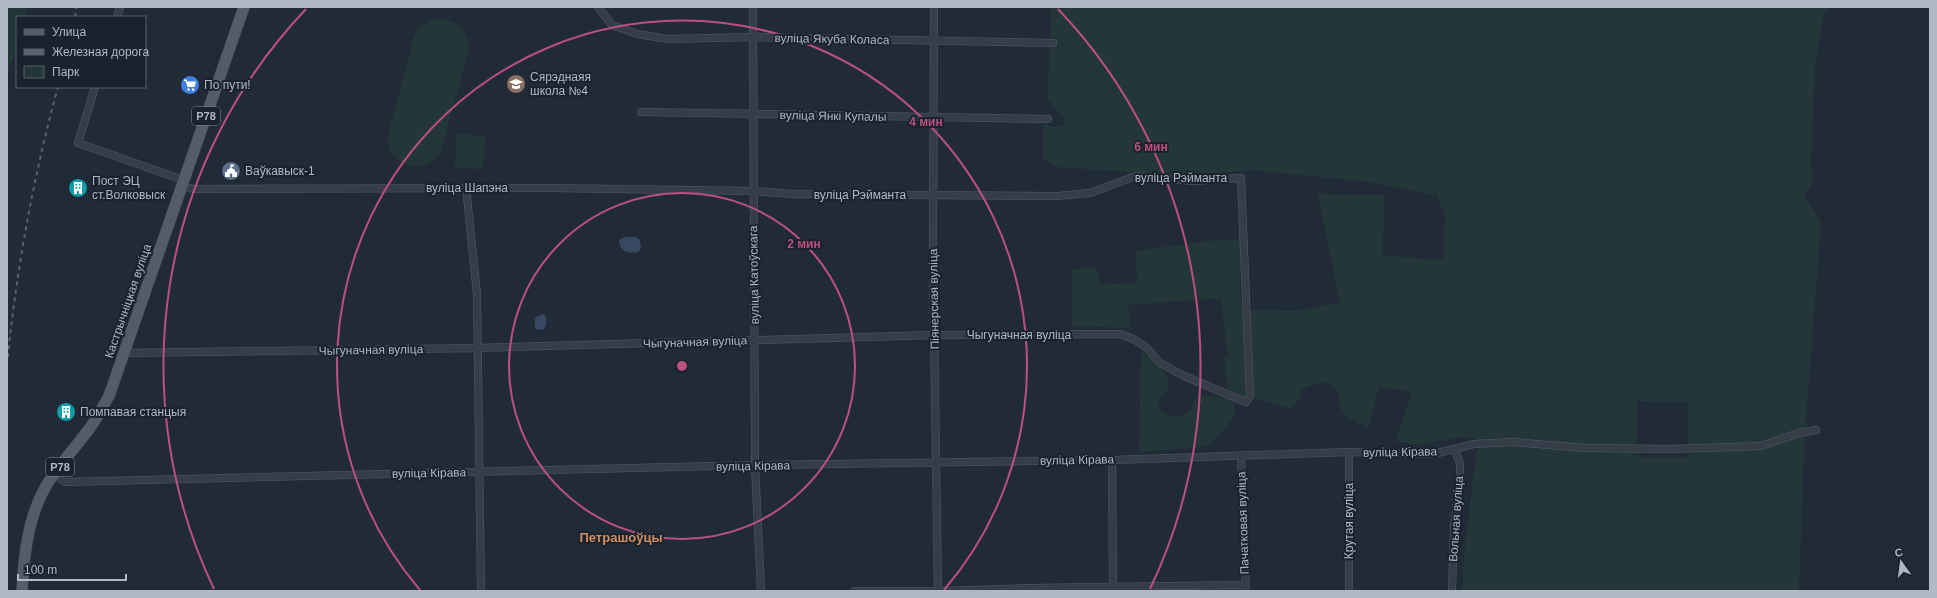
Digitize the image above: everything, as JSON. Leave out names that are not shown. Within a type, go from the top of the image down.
[{"type":"main road","name":"Кастрычніцкая вуліца","points":[[22,591],[24,559],[31,525],[39,500],[53,474],[93,424],[109,396],[244,7]]},
{"type":"street","name":"вуліца Якуба Коласа","points":[[598,7],[612,25],[636,34],[668,39],[752,37],[1053,43]]},
{"type":"street","name":"вуліца Катоўскага","points":[[753,7],[755,465],[761,591]]},
{"type":"street","name":"Піянерская вуліца","points":[[934,7],[933,195],[935,462],[939,591]]},
{"type":"street","name":"вуліца Шапэна","points":[[95,88],[78,143],[194,189],[466,187],[754,191]]},
{"type":"street","name":"вуліца Янкі Купалы","points":[[642,112],[1048,119]]},
{"type":"street","name":"вуліца Рэйманта","points":[[754,191],[792,194],[1058,196],[1090,193],[1136,176],[1192,181],[1242,178],[1250,396],[1246,402]]},
{"type":"street","points":[[466,187],[477,294],[476,348],[481,591]]},
{"type":"street","name":"Чыгуначная вуліца","points":[[124,353],[476,348],[934,336],[1121,334],[1135,340],[1147,348],[1160,363],[1184,376],[1246,402]]},
{"type":"street","name":"вуліца Кірава","points":[[53,474],[65,482],[755,465],[1112,460],[1349,452],[1412,454],[1438,453],[1474,444],[1512,442],[1586,448],[1669,449],[1761,446],[1799,433],[1816,430]]},
{"type":"street","name":"Вольная вуліца","points":[[1452,591],[1454,526],[1460,478],[1460,464],[1454,449]]},
{"type":"street","name":"Крутая вуліца","points":[[1349,452],[1349,591]]},
{"type":"street","name":"Пачатковая вуліца","points":[[1241,455],[1246,588]]},
{"type":"street","points":[[1112,460],[1113,587]]},
{"type":"street","points":[[939,591],[1113,587],[1246,588]]},
{"type":"street","points":[[855,591],[932,591]]},
{"type":"green space","points":[[7,7],[24,7],[26,9],[24,16],[16,16],[16,50],[12,62],[8,66]]},
{"type":"green space","points":[[1050,7],[1830,7],[1823,16],[1815,69],[1811,160],[1813,181],[1804,196],[1821,223],[1804,445],[1799,591],[1462,591],[1465,546],[1478,439],[1460,437],[1417,445],[1396,441],[1412,391],[1379,387],[1368,429],[1345,415],[1341,408],[1338,392],[1329,383],[1320,382],[1300,390],[1300,398],[1292,409],[1241,395],[1227,389],[1224,358],[1228,357],[1221,298],[1128,305],[1130,328],[1072,326],[1072,269],[1097,268],[1100,285],[1137,283],[1135,251],[1209,241],[1241,239],[1240,287],[1242,310],[1296,311],[1340,303],[1318,194],[1384,195],[1383,255],[1443,261],[1445,216],[1437,195],[1364,181],[1251,170],[1193,176],[1056,167],[1043,158],[1043,124],[1056,127],[1063,126],[1065,120],[1047,99],[1051,36]],"holes":[[[1637,401],[1688,402],[1687,458],[1639,458],[1637,444]]]},
{"type":"green space","points":[[443,19],[453,22],[462,28],[467,37],[469,49],[441,152],[434,160],[425,165],[407,165],[399,161],[393,154],[389,146],[388,135],[415,35],[420,28],[427,23],[434,20]]},
{"type":"green space","points":[[456,134],[485,136],[483,169],[455,168]]},
{"type":"green space","points":[[1141,351],[1160,367],[1169,382],[1169,387],[1166,393],[1158,402],[1160,411],[1173,416],[1184,414],[1192,409],[1193,400],[1200,395],[1228,398],[1234,404],[1235,415],[1227,426],[1208,445],[1194,448],[1139,452]]},
{"type":"water","points":[[625,237],[635,237],[640,240],[641,248],[638,252],[631,253],[622,249],[619,244],[619,240]]},
{"type":"water","points":[[543,314],[546,316],[546,325],[543,330],[535,329],[535,318]]},
{"type":"railway","points":[[75,16],[76,7]]},
{"type":"railway","points":[[7,365],[15,295],[26,225],[58,88]]},
{"type":"place","name":"Сярэднаяя школа №4","points":[[516,84]]},
{"type":"place","name":"По пути!","points":[[190,85]]},
{"type":"place","name":"Ваўкавыск-1","points":[[231,171]]},
{"type":"place","name":"Пост ЭЦ ст.Волковыск","points":[[78,188]]},
{"type":"place","name":"Помпавая станцыя","points":[[66,412]]},
{"type":"district","name":"Петрашоўцы","points":[[621,537]]}]
